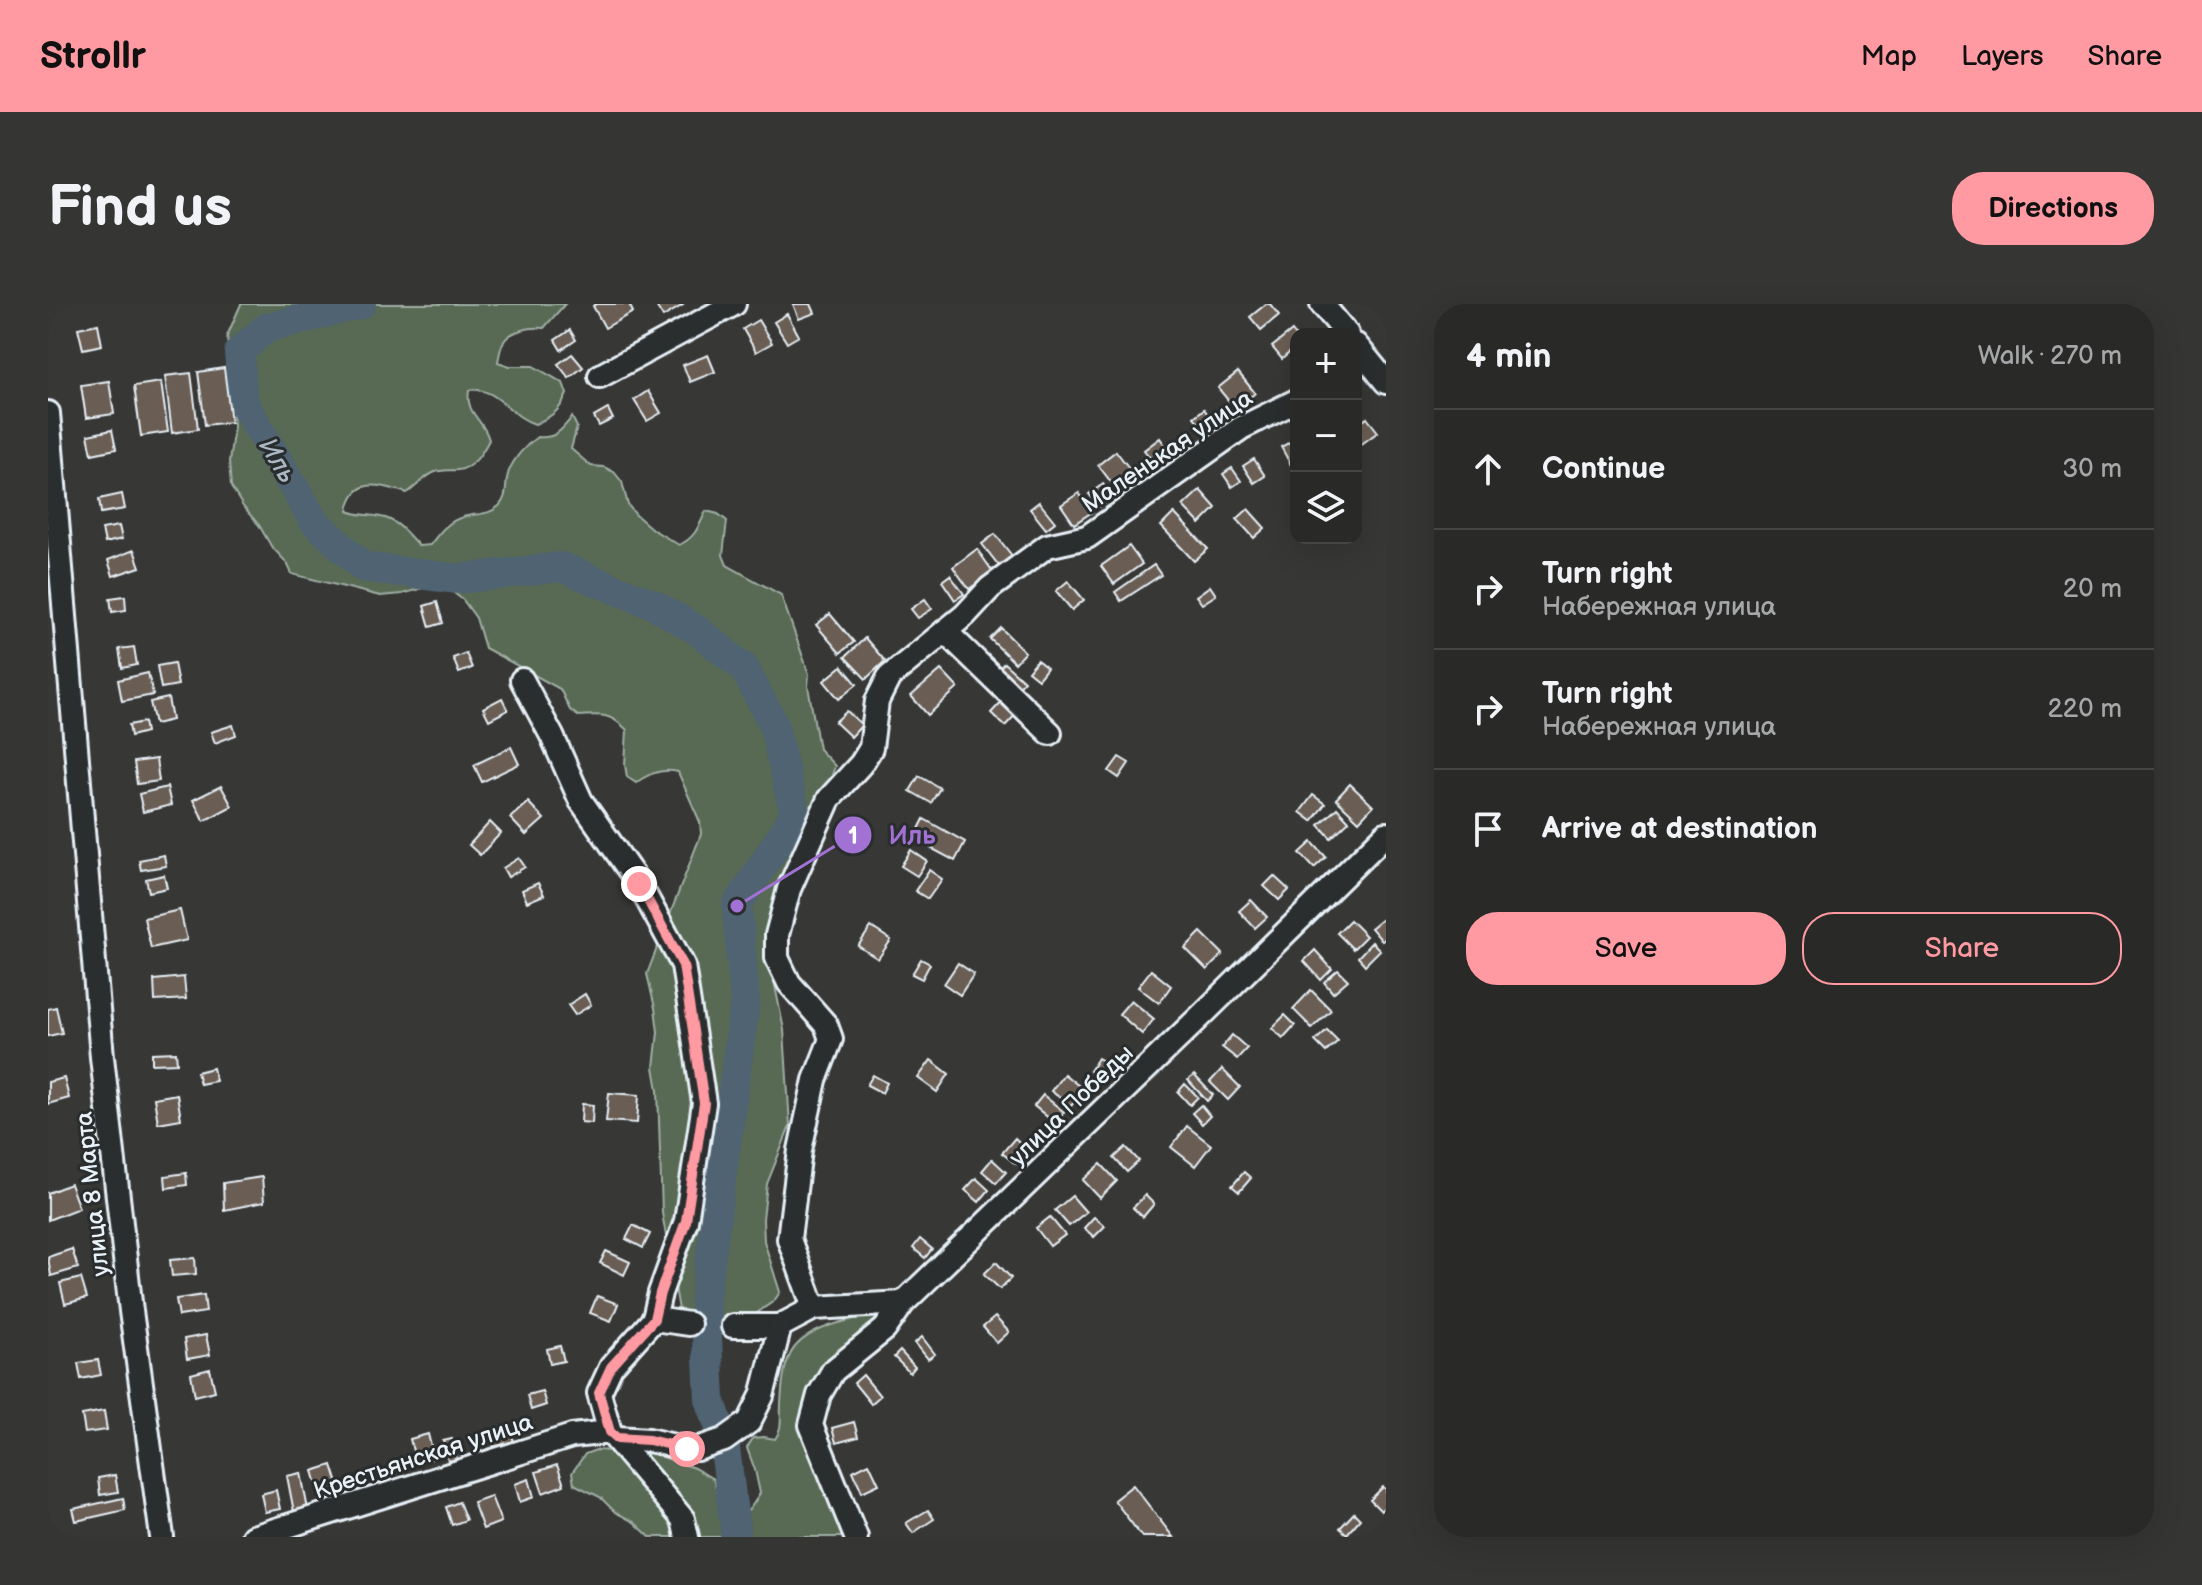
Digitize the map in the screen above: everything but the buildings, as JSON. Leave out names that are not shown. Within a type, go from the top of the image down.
[{"type":"street","points":[[600,376],[734,304]]},
{"type":"street","points":[[1322,304],[1342,328]]},
{"type":"street","points":[[1364,368],[1386,382]]},
{"type":"street","name":"Маленькая улица","points":[[814,1308],[789,1239],[800,1150],[815,1080],[831,1039],[826,1025],[789,983],[777,958],[777,935],[789,889],[829,799],[861,764],[871,748],[877,701],[889,677],[965,615],[990,588],[1047,546],[1087,537],[1241,428],[1290,404]]},
{"type":"street","name":"улица 8 Марта","points":[[48,413],[57,630],[131,1311],[162,1537]]},
{"type":"street","points":[[945,631],[1050,733]]},
{"type":"street","points":[[522,680],[552,736],[581,801],[639,884],[683,965],[704,1103],[686,1221],[654,1319],[611,1367],[599,1393],[614,1435],[683,1519],[687,1537]]},
{"type":"street","name":"улица Победы","points":[[856,1537],[811,1425],[819,1395],[833,1371],[885,1329],[903,1303],[1386,834]]},
{"type":"street","points":[[733,1326],[780,1326],[814,1308],[903,1303]]},
{"type":"street","points":[[654,1319],[689,1324]]},
{"type":"street","name":"Крестьянская улица","points":[[253,1537],[572,1436],[614,1435],[687,1449],[724,1440],[749,1422],[762,1396],[780,1326]]},
{"type":"green space","points":[[241,304],[565,304],[544,328],[521,330],[510,335],[501,348],[498,362],[510,366],[533,366],[563,383],[567,394],[554,413],[535,424],[496,397],[479,390],[469,390],[472,411],[489,440],[473,463],[464,469],[433,473],[407,493],[379,486],[363,487],[351,499],[348,511],[392,521],[419,546],[430,545],[453,521],[499,506],[504,498],[509,471],[521,452],[537,437],[557,433],[572,417],[577,427],[571,449],[591,466],[614,472],[622,482],[628,505],[652,529],[679,545],[693,535],[706,511],[718,514],[727,521],[723,555],[727,565],[781,595],[809,674],[808,686],[819,749],[835,766],[794,853],[767,946],[784,1030],[790,1126],[767,1184],[763,1219],[764,1241],[780,1292],[774,1301],[748,1319],[684,1320],[679,1310],[662,1213],[658,1090],[654,1067],[658,1032],[647,974],[701,834],[700,822],[678,772],[656,772],[636,783],[627,777],[627,730],[604,716],[578,716],[570,710],[560,689],[485,648],[476,618],[463,600],[446,587],[434,585],[402,594],[380,596],[292,574],[231,487],[229,462],[234,426],[227,336]]},
{"type":"green space","points":[[871,1315],[881,1320],[826,1369],[815,1453],[842,1537],[650,1537],[600,1497],[574,1484],[572,1473],[585,1454],[596,1450],[648,1453],[694,1468],[713,1479],[726,1518],[729,1522],[739,1518],[760,1493],[747,1448],[753,1438],[775,1439],[778,1435],[783,1379],[790,1355],[814,1332]]},
{"type":"waterway","name":"Иль","points":[[361,304],[266,328],[239,352],[243,402],[314,521],[363,567],[458,579],[561,567],[653,604],[697,630],[744,668],[773,723],[795,814],[737,906],[745,1003],[705,1298],[710,1399],[724,1440],[736,1537]]},
{"type":"place","name":"Иль","points":[[737,906]]},
{"type":"route","points":[[639,884],[683,965],[704,1103],[686,1221],[654,1319],[611,1367],[599,1393],[610,1432],[617,1438],[669,1443],[687,1449]]}]
